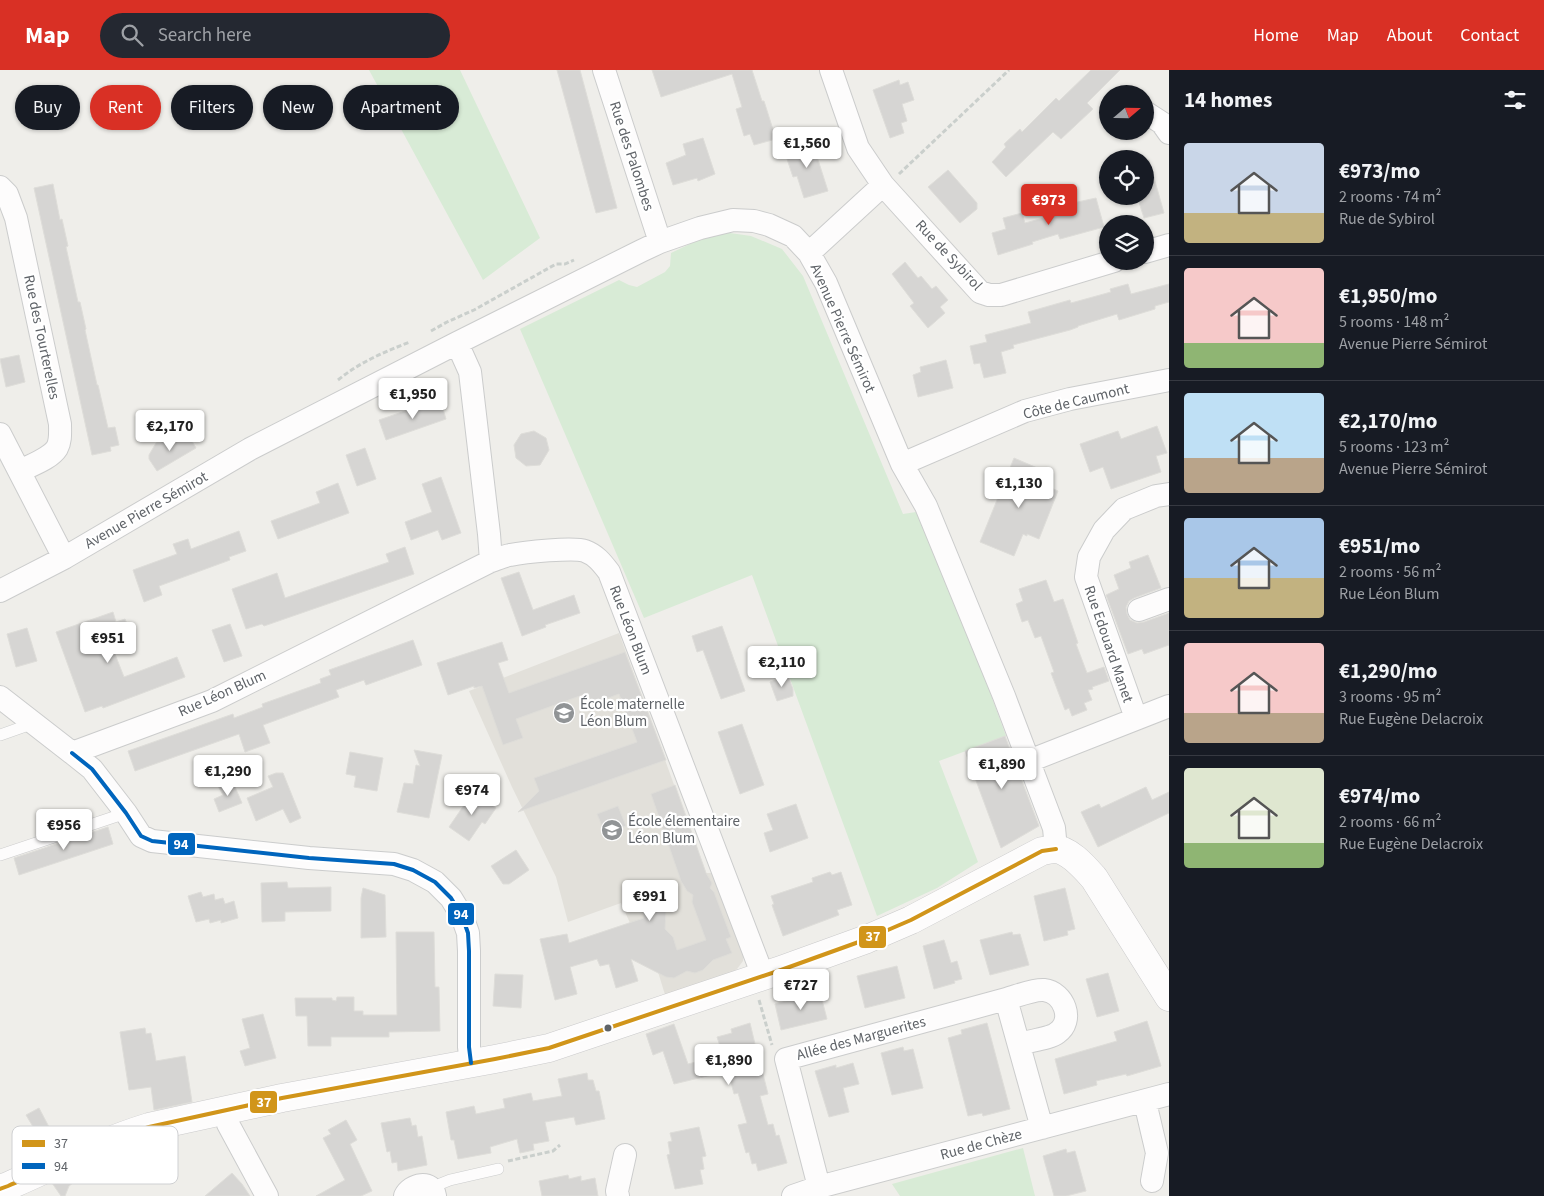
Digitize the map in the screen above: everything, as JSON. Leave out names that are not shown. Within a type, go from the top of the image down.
[{"type":"street","name":"Rue des Palombes","points":[[604,70],[660,242]]},
{"type":"street","name":"Rue de Sybirol","points":[[831,70],[858,148],[884,186],[980,292],[989,295],[1001,295],[1099,266]]},
{"type":"street","points":[[1154,118],[1162,124],[1169,133]]},
{"type":"street","points":[[810,253],[884,186]]},
{"type":"street","name":"Rue des Tourterelles","points":[[0,187],[7,194],[16,218],[60,424],[57,448],[48,456],[20,471]]},
{"type":"street","name":"Avenue Pierre Sémirot","points":[[0,591],[64,558],[250,449],[660,242],[700,228],[733,220],[754,221],[769,225],[793,236],[810,253],[826,283],[902,464],[926,506],[976,626],[1054,828],[1056,849]]},
{"type":"street","points":[[1154,249],[1169,245]]},
{"type":"street","points":[[457,343],[470,372],[490,534],[491,561]]},
{"type":"street","name":"Côte de Caumont","points":[[902,464],[1025,411],[1070,399],[1169,380]]},
{"type":"street","points":[[0,434],[64,558]]},
{"type":"street","name":"Rue Edouard Manet","points":[[1136,718],[1086,578],[1090,557],[1104,530],[1124,508],[1156,496],[1169,494]]},
{"type":"street","name":"Rue Léon Blum","points":[[72,753],[212,701],[491,561],[510,555],[573,549],[584,551],[594,556],[609,572],[755,978]]},
{"type":"street","points":[[1139,610],[1169,599]]},
{"type":"street","points":[[0,697],[92,769],[141,836],[152,841],[309,858],[394,864],[413,870],[435,882],[452,898],[462,916],[468,933],[470,951],[469,1047],[471,1063]]},
{"type":"street","points":[[1029,761],[1169,706]]},
{"type":"street","points":[[154,1126],[282,1098],[549,1048],[868,939],[911,920],[1042,852],[1056,849],[1079,862],[1094,878],[1169,997]]},
{"type":"street","name":"Allée des Marguerites","points":[[819,1187],[786,1059],[1042,989],[1052,991],[1062,1000],[1066,1015],[1064,1026],[1057,1034],[1020,1044]]},
{"type":"street","points":[[1006,999],[1042,1128]]},
{"type":"street","name":"Rue de Chèze","points":[[793,1196],[819,1187],[1169,1094]]},
{"type":"street","points":[[1144,1102],[1157,1153],[1152,1181]]},
{"type":"street","points":[[226,1110],[228,1124],[266,1196]]},
{"type":"street","points":[[618,1196],[617,1191],[624,1155]]},
{"type":"street","points":[[0,1188],[13,1184]]},
{"type":"street","points":[[405,1196],[408,1191],[420,1184],[429,1186],[435,1194]]},
{"type":"lane","points":[[0,735],[34,723]]},
{"type":"lane","points":[[0,855],[126,813]]},
{"type":"lane","points":[[435,1194],[440,1184],[450,1180],[498,1169]]},
{"type":"path","points":[[884,186],[1009,70]]},
{"type":"path","points":[[755,978],[751,990],[757,991],[773,1050],[786,1059]]},
{"type":"path","points":[[498,1169],[510,1160],[553,1151],[560,1145]]},
{"type":"shaded area","points":[[619,633],[706,873],[715,873],[744,951],[743,961],[729,975],[666,998],[647,936],[630,923],[621,903],[568,922],[556,877],[512,787],[469,691]]},
{"type":"green space","points":[[369,70],[460,70],[540,238],[483,280],[402,130],[459,130],[459,85],[377,85]]},
{"type":"green space","points":[[713,233],[751,236],[782,249],[803,276],[903,514],[916,512],[957,602],[1006,736],[939,761],[978,862],[937,888],[877,916],[752,575],[644,618],[520,329],[619,280],[637,287],[665,272],[670,266],[671,253]]},
{"type":"green space","points":[[1023,1148],[1035,1196],[900,1196],[892,1184]]},
{"type":"building","points":[[557,70],[580,70],[617,208],[596,213]]},
{"type":"building","points":[[652,70],[752,70],[776,139],[754,145],[750,134],[744,136],[736,109],[742,107],[732,74],[661,97]]},
{"type":"building","points":[[1091,70],[1120,70],[1105,85],[1099,85],[1099,91],[1087,103],[1093,109],[1061,139],[1053,132],[1006,177],[992,162],[1006,147],[1004,144],[1020,129],[1022,132],[1056,98],[1059,101]]},
{"type":"building","points":[[899,80],[900,85],[908,82],[914,100],[902,104],[907,121],[901,123],[904,133],[890,138],[873,90]]},
{"type":"building","points":[[703,138],[715,174],[698,181],[697,178],[673,185],[666,163],[686,155],[683,144]]},
{"type":"building","points":[[812,141],[828,191],[804,198],[797,176],[793,177],[784,150]]},
{"type":"building","points":[[948,170],[977,203],[977,209],[960,223],[928,187]]},
{"type":"building","points":[[1154,178],[1164,213],[1154,216],[1143,215],[1140,205],[1154,205]]},
{"type":"building","points":[[53,184],[97,385],[108,428],[115,427],[119,445],[110,447],[111,451],[92,455],[34,188]]},
{"type":"building","points":[[1096,198],[1101,215],[1099,215],[1099,228],[1060,239],[1058,234],[998,255],[992,233],[1006,229],[1003,218],[1022,213],[1025,223],[1061,214],[1059,206]]},
{"type":"building","points":[[905,262],[918,278],[921,276],[932,289],[936,286],[948,300],[940,307],[945,313],[928,328],[910,306],[914,303],[892,274]]},
{"type":"building","points":[[1128,284],[1131,294],[1169,284],[1169,302],[1155,306],[1155,309],[1119,320],[1117,314],[1070,330],[1013,345],[1014,348],[1001,352],[1006,373],[984,378],[980,363],[974,364],[970,346],[987,342],[985,335],[1031,323],[1028,312],[1070,300],[1071,303],[1111,292],[1110,289]]},
{"type":"building","points":[[19,355],[25,382],[6,387],[0,359]]},
{"type":"building","points":[[946,360],[953,388],[918,397],[913,375],[921,372],[920,367]]},
{"type":"building","points":[[440,399],[446,419],[386,440],[379,420]]},
{"type":"building","points":[[1157,426],[1167,453],[1156,456],[1161,472],[1111,489],[1103,467],[1090,472],[1080,444],[1118,431],[1121,439]]},
{"type":"building","points":[[534,431],[546,438],[549,450],[540,465],[526,466],[516,458],[514,445],[521,434]]},
{"type":"building","points":[[189,436],[196,448],[157,471],[149,459],[149,455],[156,443]]},
{"type":"building","points":[[365,448],[376,479],[357,486],[346,455]]},
{"type":"building","points":[[1014,458],[1042,470],[1038,482],[1058,491],[1039,539],[1023,534],[1014,556],[980,542]]},
{"type":"building","points":[[441,477],[461,533],[442,540],[438,530],[411,540],[405,522],[432,512],[422,484]]},
{"type":"building","points":[[338,483],[349,513],[278,539],[271,521],[320,503],[316,492]]},
{"type":"building","points":[[239,531],[246,551],[229,557],[230,560],[159,586],[162,595],[144,602],[133,570],[177,554],[173,544],[188,539],[191,549]]},
{"type":"building","points":[[405,547],[414,574],[264,626],[262,624],[246,629],[232,589],[277,573],[285,598],[389,562],[386,554]]},
{"type":"building","points":[[1148,555],[1161,588],[1129,601],[1126,607],[1127,614],[1130,620],[1137,623],[1169,613],[1169,645],[1144,654],[1142,649],[1128,654],[1106,595],[1119,589],[1114,575],[1131,568],[1129,562]]},
{"type":"building","points":[[519,572],[533,610],[574,595],[580,613],[545,625],[546,627],[522,636],[501,578]]},
{"type":"building","points":[[1046,580],[1054,602],[1063,599],[1078,643],[1076,644],[1087,673],[1104,667],[1109,681],[1088,690],[1092,700],[1084,703],[1087,710],[1072,716],[1069,708],[1065,710],[1051,673],[1054,672],[1041,636],[1035,638],[1028,620],[1022,622],[1016,604],[1023,601],[1019,589]]},
{"type":"building","points":[[113,612],[116,622],[125,619],[132,636],[111,644],[124,677],[177,657],[185,677],[103,708],[102,706],[85,712],[56,632]]},
{"type":"building","points":[[230,624],[242,656],[224,662],[212,630]]},
{"type":"building","points":[[722,626],[745,691],[721,699],[703,650],[697,652],[692,636]]},
{"type":"building","points":[[27,628],[37,661],[16,667],[7,634]]},
{"type":"building","points":[[413,640],[422,665],[366,685],[364,680],[336,690],[339,697],[263,725],[270,743],[245,752],[239,734],[135,771],[128,751],[233,714],[234,718],[263,707],[262,704],[321,683],[320,679],[331,675],[329,670]]},
{"type":"building","points":[[502,642],[508,660],[498,663],[509,693],[625,652],[666,760],[518,812],[539,791],[534,778],[637,742],[619,694],[592,704],[588,693],[516,719],[523,738],[503,745],[482,686],[474,688],[474,686],[448,695],[437,663]]},
{"type":"building","points":[[788,676],[793,689],[793,696],[777,701],[770,682]]},
{"type":"building","points":[[742,724],[764,785],[740,794],[718,732]]},
{"type":"building","points":[[1005,736],[1039,826],[1001,848],[965,751]]},
{"type":"building","points":[[414,750],[442,755],[429,818],[397,812],[404,783],[413,784],[416,765],[420,766]]},
{"type":"building","points":[[350,752],[383,758],[377,791],[354,787],[356,776],[346,774]]},
{"type":"building","points":[[283,773],[301,818],[290,823],[283,809],[256,821],[247,798],[273,787],[268,776]]},
{"type":"building","points":[[232,780],[242,803],[219,812],[214,799],[223,795],[218,786]]},
{"type":"building","points":[[675,785],[706,873],[712,883],[710,888],[714,892],[731,937],[726,939],[732,953],[713,960],[703,970],[695,973],[687,971],[674,978],[666,977],[631,959],[638,981],[616,988],[609,964],[600,966],[597,959],[570,967],[577,994],[555,1000],[540,939],[567,934],[569,943],[644,918],[643,912],[647,908],[659,906],[666,910],[665,929],[673,937],[677,950],[706,940],[692,902],[693,895],[687,891],[681,881],[651,794]]},
{"type":"building","points":[[1146,787],[1152,800],[1169,792],[1169,813],[1098,847],[1081,812],[1099,804],[1101,808]]},
{"type":"building","points":[[473,792],[496,808],[485,824],[482,822],[469,841],[449,827]]},
{"type":"building","points":[[796,804],[808,838],[770,852],[764,833],[773,830],[767,814]]},
{"type":"building","points":[[618,806],[626,826],[605,833],[597,814]]},
{"type":"building","points":[[108,827],[113,844],[19,875],[14,858]]},
{"type":"building","points":[[516,850],[529,870],[509,884],[503,884],[491,866]]},
{"type":"building","points":[[830,872],[832,875],[841,872],[852,905],[837,910],[839,915],[783,936],[772,905],[774,904],[771,896],[813,882],[812,878]]},
{"type":"building","points":[[287,882],[288,888],[331,887],[331,911],[285,912],[285,921],[262,922],[261,883]]},
{"type":"building","points":[[363,888],[385,895],[386,937],[361,938],[361,898]]},
{"type":"building","points":[[1065,888],[1075,929],[1067,931],[1068,935],[1044,941],[1034,896]]},
{"type":"building","points":[[201,892],[203,897],[214,894],[215,900],[223,898],[225,904],[234,901],[238,918],[221,923],[221,920],[210,923],[209,919],[196,922],[188,896]]},
{"type":"building","points":[[396,932],[434,932],[435,987],[439,987],[440,1031],[389,1032],[389,1037],[331,1037],[331,1046],[308,1046],[307,1016],[296,1016],[295,998],[332,998],[332,1000],[336,1001],[337,997],[354,997],[354,1011],[363,1011],[363,1015],[397,1015]]},
{"type":"building","points":[[1012,932],[1013,935],[1020,934],[1029,965],[990,975],[980,940]]},
{"type":"building","points":[[944,940],[951,963],[957,961],[962,979],[934,989],[923,946]]},
{"type":"building","points":[[897,966],[905,998],[865,1008],[857,976]]},
{"type":"building","points":[[1108,973],[1119,1011],[1097,1017],[1086,979]]},
{"type":"building","points":[[495,974],[523,975],[521,1008],[493,1006]]},
{"type":"building","points":[[820,992],[827,1019],[781,1030],[775,1004]]},
{"type":"building","points":[[263,1014],[276,1058],[245,1066],[240,1051],[250,1048],[242,1019]]},
{"type":"building","points":[[1147,1021],[1161,1066],[1127,1076],[1126,1074],[1096,1081],[1097,1085],[1064,1094],[1055,1059],[1117,1041],[1114,1032]]},
{"type":"building","points":[[750,1023],[755,1044],[748,1046],[756,1076],[763,1074],[768,1094],[760,1096],[768,1125],[773,1124],[776,1136],[779,1135],[787,1163],[758,1171],[756,1163],[752,1164],[749,1152],[746,1153],[738,1125],[747,1123],[738,1093],[734,1094],[728,1071],[674,1084],[663,1051],[653,1055],[646,1034],[674,1024],[688,1064],[723,1055],[717,1037],[732,1033],[731,1029]]},
{"type":"building","points":[[987,1023],[1010,1109],[983,1116],[982,1113],[968,1116],[948,1038],[962,1034],[961,1030]]},
{"type":"building","points":[[145,1028],[146,1034],[151,1033],[156,1061],[185,1056],[192,1102],[154,1110],[151,1087],[129,1090],[120,1032]]},
{"type":"building","points":[[903,1047],[904,1051],[913,1049],[923,1088],[892,1095],[881,1053]]},
{"type":"building","points":[[853,1063],[859,1084],[843,1088],[849,1112],[829,1117],[815,1071],[836,1065],[836,1068]]},
{"type":"building","points":[[587,1073],[588,1080],[593,1080],[596,1091],[599,1091],[605,1119],[576,1125],[574,1117],[545,1122],[549,1141],[533,1144],[534,1150],[520,1153],[517,1139],[490,1147],[491,1153],[458,1159],[454,1140],[451,1140],[446,1112],[474,1106],[476,1114],[505,1108],[503,1099],[531,1093],[533,1101],[562,1096],[558,1079]]},
{"type":"building","points":[[39,1108],[48,1126],[33,1126],[26,1115]]},
{"type":"building","points":[[410,1118],[412,1126],[416,1125],[418,1137],[422,1136],[427,1165],[398,1171],[397,1162],[392,1163],[390,1151],[387,1152],[381,1123]]},
{"type":"building","points":[[346,1120],[357,1140],[350,1144],[372,1191],[361,1196],[316,1196],[345,1180],[323,1138],[331,1134],[328,1130]]},
{"type":"building","points":[[699,1127],[706,1156],[702,1157],[704,1169],[700,1170],[703,1184],[675,1189],[667,1155],[670,1154],[668,1142],[672,1141],[670,1133]]},
{"type":"building","points":[[1066,1149],[1067,1153],[1075,1151],[1086,1191],[1066,1196],[1054,1196],[1043,1156]]},
{"type":"building","points":[[232,1173],[250,1196],[205,1196]]},
{"type":"building","points":[[568,1175],[569,1179],[581,1176],[581,1181],[595,1178],[598,1196],[542,1196],[539,1181]]},
{"type":"building","points":[[53,1184],[72,1184],[65,1196],[61,1196]]},
{"type":"transit line","name":"94","points":[[72,753],[92,769],[141,836],[152,841],[309,858],[394,864],[413,870],[435,882],[451,898],[462,916],[468,933],[469,1047],[471,1063]]},
{"type":"transit line","name":"37","points":[[154,1126],[282,1098],[549,1048],[867,939],[911,920],[1042,851],[1056,849]]},
{"type":"transit line","name":"37","points":[[0,1189],[12,1184]]},
{"type":"place","name":"École maternelle Léon Blum","points":[[564,713]]},
{"type":"place","name":"École élementaire Léon Blum","points":[[612,830]]}]
